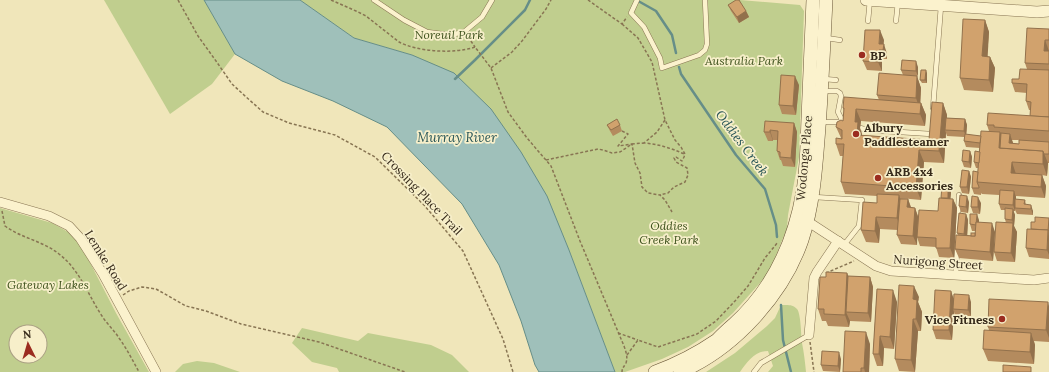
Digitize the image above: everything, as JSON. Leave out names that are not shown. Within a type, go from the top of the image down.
[{"type":"main road","name":"Wodonga Place","points":[[655,372],[672,366],[707,347],[740,319],[763,292],[778,269],[787,250],[794,229],[803,191],[808,129],[813,0]]},
{"type":"main road","name":"Wodonga Place","points":[[680,372],[699,362],[728,342],[743,330],[761,311],[781,282],[795,257],[802,240],[812,197],[816,170],[826,0]]},
{"type":"street","points":[[866,0],[1046,13]]},
{"type":"street","name":"Lemke Road","points":[[2,202],[48,216],[68,226],[80,238],[103,274],[156,372]]},
{"type":"street","name":"Nurigong Street","points":[[807,221],[876,266],[891,271],[1034,280],[1049,278]]},
{"type":"street","points":[[809,335],[812,284],[814,278],[841,243]]},
{"type":"street","name":"Nurigong Street","points":[[1034,280],[1049,286]]},
{"type":"lane","points":[[374,0],[404,20],[427,32],[450,35],[464,32],[482,17],[492,0]]},
{"type":"lane","points":[[637,0],[631,13],[644,27],[660,58],[662,68],[699,55],[705,50],[707,44],[705,0]]},
{"type":"lane","points":[[868,21],[870,0]]},
{"type":"lane","points":[[896,21],[898,2]]},
{"type":"lane","points":[[933,111],[941,5]]},
{"type":"lane","points":[[825,37],[840,40]]},
{"type":"lane","points":[[822,85],[836,80]]},
{"type":"lane","points":[[819,122],[846,123],[838,112],[841,96],[840,93],[822,85]]},
{"type":"lane","points":[[860,128],[868,130],[932,134],[932,126]]},
{"type":"lane","points":[[956,275],[959,195]]},
{"type":"lane","points":[[812,197],[862,200],[859,226],[841,243]]},
{"type":"lane","points":[[754,372],[761,364],[809,335]]},
{"type":"path","name":"Crossing Place Trail","points":[[178,0],[198,36],[232,84],[264,112],[289,123],[335,135],[375,157],[424,205],[463,251],[503,338],[514,372]]},
{"type":"path","points":[[331,0],[366,16],[405,45],[427,49],[456,51],[467,50],[475,47]]},
{"type":"path","points":[[491,68],[512,52],[522,41],[551,0]]},
{"type":"path","points":[[588,0],[622,24],[638,38],[652,62],[665,120],[675,140],[685,154]]},
{"type":"path","points":[[622,24],[631,13]]},
{"type":"path","points":[[464,32],[491,68],[508,112],[527,138],[551,166],[627,355],[626,364],[622,369],[622,372]]},
{"type":"path","points":[[644,143],[657,132],[665,120]]},
{"type":"path","points":[[622,131],[628,134],[618,146],[644,143],[658,144],[685,154]]},
{"type":"path","points":[[546,160],[598,149],[612,153],[620,152],[632,144]]},
{"type":"path","points":[[632,144],[635,163],[640,173],[642,187],[648,193],[660,195],[668,193],[674,186],[685,182],[688,175],[687,168],[676,162],[674,158],[676,157],[682,161],[685,154]]},
{"type":"path","points":[[660,195],[665,200],[672,212]]},
{"type":"path","points":[[2,202],[2,212],[5,226],[10,230],[38,242],[58,253],[71,266],[83,282],[102,316],[119,338],[139,372]]},
{"type":"path","points":[[618,333],[658,347],[697,334],[716,321],[736,301],[748,286],[765,258],[778,241]]},
{"type":"path","points":[[814,278],[863,257]]},
{"type":"path","points":[[116,298],[142,288],[156,289],[186,306],[206,311],[241,324],[319,342],[405,372]]},
{"type":"path","points":[[809,335],[814,372]]},
{"type":"path","points":[[627,355],[638,340]]},
{"type":"green space","points":[[104,0],[204,0],[235,54],[212,84],[170,114]]},
{"type":"green space","name":"Oddies Creek Park","points":[[300,0],[740,0],[800,5],[804,11],[799,157],[787,228],[769,273],[733,313],[713,331],[688,347],[662,359],[625,372],[615,372],[569,250],[547,197],[412,55],[354,38]]},
{"type":"green space","name":"Gateway Lakes","points":[[0,208],[52,223],[70,233],[82,247],[116,313],[149,372],[0,372]]},
{"type":"green space","points":[[781,305],[792,306],[797,309],[800,320],[806,372],[768,372],[773,366],[768,351],[763,351],[755,355],[740,372],[706,372],[735,353],[767,326],[775,318]]},
{"type":"green space","points":[[302,328],[358,341],[368,333],[431,345],[452,355],[469,372],[339,372],[337,368],[312,362],[292,343]]},
{"type":"green space","points":[[197,361],[214,363],[240,372],[175,372],[183,364]]},
{"type":"water","name":"Murray River","points":[[204,0],[300,0],[354,38],[412,55],[454,73],[491,109],[521,152],[547,196],[615,372],[539,372],[535,365],[521,321],[499,265],[462,204],[387,127],[333,101],[282,81],[235,54]]},
{"type":"building","points":[[736,0],[739,0],[746,11],[737,17],[728,5]]},
{"type":"building","points":[[963,19],[985,20],[982,56],[990,57],[989,80],[960,78]]},
{"type":"building","points":[[1027,28],[1049,29],[1049,40],[1045,40],[1044,51],[1049,51],[1049,64],[1025,63]]},
{"type":"building","points":[[865,30],[880,30],[879,44],[884,44],[883,50],[879,50],[878,62],[863,61]]},
{"type":"building","points":[[902,60],[916,61],[916,71],[901,70]]},
{"type":"building","points":[[1020,69],[1049,70],[1049,117],[1030,116],[1031,102],[1026,101],[1027,84],[1012,83],[1012,79],[1019,79]]},
{"type":"building","points":[[921,70],[926,70],[925,80],[920,80]]},
{"type":"building","points":[[879,73],[917,76],[916,98],[877,95]]},
{"type":"building","points":[[781,75],[795,76],[793,106],[779,105]]},
{"type":"building","points":[[844,97],[921,103],[920,114],[856,109],[855,122],[858,122],[857,135],[929,140],[932,102],[943,103],[939,151],[919,150],[916,188],[841,182],[844,144],[836,144],[836,138],[842,139],[842,130],[836,127],[837,122],[841,120],[843,121]]},
{"type":"building","points":[[988,113],[1049,117],[1049,131],[994,127],[994,125],[987,125]]},
{"type":"building","points":[[946,118],[965,119],[964,131],[945,130]]},
{"type":"building","points":[[617,119],[620,125],[611,130],[607,125]]},
{"type":"building","points":[[765,121],[794,123],[791,158],[780,157],[780,152],[777,151],[778,131],[770,130],[770,132],[764,132]]},
{"type":"building","points":[[981,131],[1000,132],[999,148],[1043,151],[1043,164],[1012,162],[1011,173],[1042,175],[1041,187],[977,182]]},
{"type":"building","points":[[1001,133],[1010,134],[1009,143],[1019,144],[1019,140],[1049,142],[1049,154],[1044,154],[1043,151],[1000,148]]},
{"type":"building","points":[[965,134],[981,136],[980,143],[964,141]]},
{"type":"building","points":[[963,150],[970,151],[969,162],[962,161]]},
{"type":"building","points":[[975,151],[980,152],[979,163],[974,162]]},
{"type":"building","points":[[962,170],[969,171],[967,187],[960,187]]},
{"type":"building","points":[[973,171],[978,172],[977,182],[979,188],[972,188]]},
{"type":"building","points":[[942,185],[948,186],[948,198],[941,198]]},
{"type":"building","points":[[1000,190],[1014,191],[1013,205],[999,204]]},
{"type":"building","points":[[877,194],[899,195],[897,218],[876,217],[875,231],[861,230],[863,202],[877,203]]},
{"type":"building","points":[[960,195],[967,196],[966,207],[959,206]]},
{"type":"building","points":[[972,196],[978,197],[978,207],[971,207]]},
{"type":"building","points":[[939,198],[953,199],[950,248],[936,248],[936,238],[917,237],[919,210],[938,211]]},
{"type":"building","points":[[900,199],[908,199],[907,207],[915,208],[913,236],[897,235]]},
{"type":"building","points":[[1015,199],[1025,200],[1024,204],[1031,205],[1031,209],[1015,208]]},
{"type":"building","points":[[1005,208],[1013,209],[1012,220],[1005,219]]},
{"type":"building","points":[[959,213],[966,214],[964,234],[957,233]]},
{"type":"building","points":[[970,214],[977,214],[976,225],[970,224]]},
{"type":"building","points":[[1035,217],[1049,218],[1048,231],[1031,229],[1031,222],[1035,222]]},
{"type":"building","points":[[976,222],[992,223],[990,252],[955,249],[956,235],[975,236]]},
{"type":"building","points":[[996,222],[1013,223],[1011,253],[994,252]]},
{"type":"building","points":[[1027,229],[1048,230],[1047,250],[1026,248]]},
{"type":"building","points":[[971,233],[975,233],[975,236],[971,236]]},
{"type":"building","points":[[826,272],[847,273],[845,315],[824,314],[824,309],[818,309],[820,277],[826,277]]},
{"type":"building","points":[[848,276],[870,277],[868,313],[846,312]]},
{"type":"building","points":[[899,285],[914,286],[913,299],[917,300],[916,319],[913,319],[911,360],[895,359]]},
{"type":"building","points":[[877,289],[893,290],[890,337],[880,336],[879,354],[873,354]]},
{"type":"building","points":[[935,290],[951,291],[949,330],[933,330]]},
{"type":"building","points":[[954,294],[969,295],[968,310],[953,309]]},
{"type":"building","points":[[989,299],[1048,302],[1046,330],[988,327]]},
{"type":"building","points":[[984,330],[1031,333],[1030,352],[983,349]]},
{"type":"building","points":[[845,331],[866,332],[864,368],[861,368],[861,372],[843,372]]},
{"type":"building","points":[[822,351],[839,352],[838,366],[821,365]]},
{"type":"building","points":[[1003,365],[1031,367],[1031,372],[1003,372]]},
{"type":"waterway","name":"Oddies Creek","points":[[455,79],[525,10],[530,0]]},
{"type":"waterway","name":"Oddies Creek","points":[[640,2],[656,11],[672,35],[676,53]]},
{"type":"waterway","name":"Oddies Creek","points":[[679,67],[681,74],[736,155],[765,189],[776,225],[777,237]]},
{"type":"waterway","name":"Oddies Creek","points":[[781,305],[783,340],[791,372]]},
{"type":"place","name":"BP","points":[[862,55]]},
{"type":"place","name":"Albury Paddlesteamer","points":[[856,134]]},
{"type":"place","name":"ARB 4x4 Accessories","points":[[878,178]]},
{"type":"place","name":"Vice Fitness","points":[[1002,319]]},
{"type":"park label","name":"Noreuil Park","points":[[449,34]]},
{"type":"park label","name":"Australia Park","points":[[744,60]]}]
